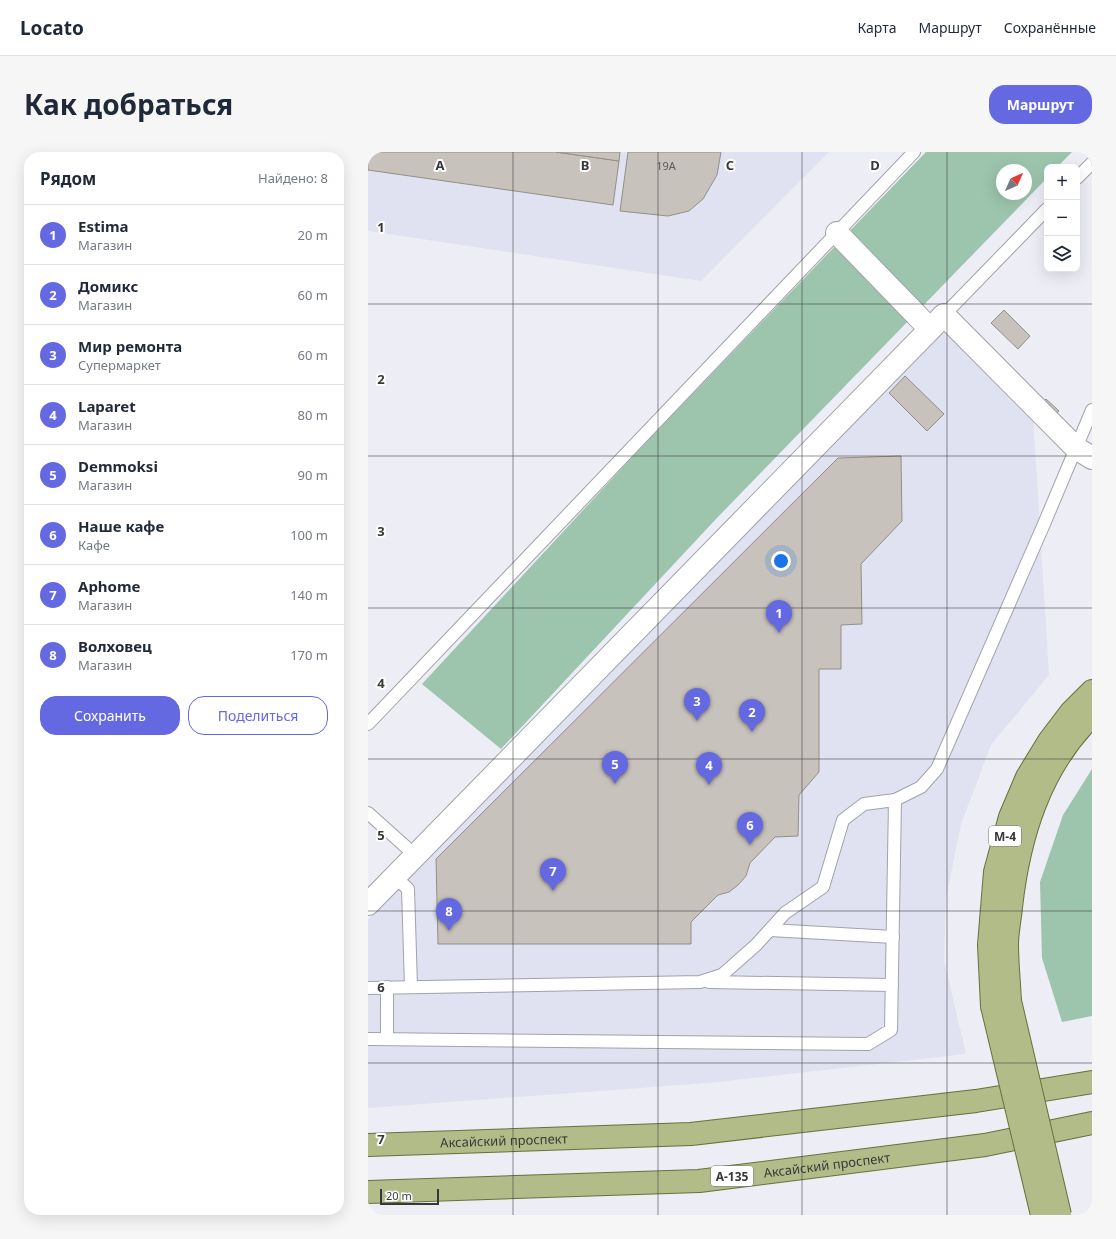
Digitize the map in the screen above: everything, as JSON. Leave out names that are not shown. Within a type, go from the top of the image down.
[{"type":"main road","name":"М-4","points":[[1042,1215],[988,945],[995,872],[1010,817],[1027,777],[1049,741],[1071,712],[1092,690]]},
{"type":"main road","points":[[1060,1215],[1001,1004],[1015,876],[1028,821],[1043,784],[1063,751],[1092,716]]},
{"type":"main road","name":"Аксайский проспект","points":[[368,1146],[691,1134],[976,1102],[1092,1082]]},
{"type":"main road","name":"Аксайский проспект","points":[[368,1192],[698,1181],[985,1145],[1092,1124]]},
{"type":"street","points":[[837,233],[1084,453]]},
{"type":"street","points":[[368,904],[937,322]]},
{"type":"lane","points":[[368,724],[914,152]]},
{"type":"lane","points":[[1080,175],[1092,163]]},
{"type":"lane","points":[[937,322],[1044,212]]},
{"type":"lane","points":[[700,982],[722,975],[756,946],[785,914],[823,887],[844,820],[864,804],[895,800],[921,787],[936,769],[1084,453],[1092,410]]},
{"type":"lane","points":[[368,1039],[868,1044],[891,1030],[895,800]]},
{"type":"lane","points":[[368,813],[416,856]]},
{"type":"lane","points":[[395,877],[408,889],[411,987]]},
{"type":"lane","points":[[770,930],[893,936]]},
{"type":"lane","points":[[368,988],[700,982],[892,985]]},
{"type":"lane","points":[[387,987],[387,1039]]},
{"type":"shaded area","points":[[368,152],[829,152],[701,281],[368,231]]},
{"type":"shaded area","points":[[945,326],[1033,416],[1049,675],[991,745],[961,824],[946,898],[944,960],[966,1054],[708,1083],[368,1108],[368,919]]},
{"type":"green space","points":[[926,152],[1072,152],[1060,164],[1044,164],[1044,181],[1032,193],[1032,164],[996,164],[996,200],[1026,200],[716,519],[501,749],[422,684],[649,439]]},
{"type":"green space","points":[[1092,769],[1092,1016],[1062,1022],[1042,958],[1040,882],[1063,815]]},
{"type":"building","points":[[368,152],[556,152],[619,161],[613,205],[368,170]]},
{"type":"building","points":[[556,152],[620,152],[619,161]]},
{"type":"building","points":[[628,152],[721,152],[717,175],[703,199],[689,211],[668,216],[620,211]]},
{"type":"building","points":[[1004,310],[1030,336],[1018,349],[991,323]]},
{"type":"building","points":[[905,376],[944,414],[927,431],[889,393]]},
{"type":"building","points":[[1046,399],[1059,411],[1052,417],[1040,405]]},
{"type":"building","points":[[901,456],[902,521],[861,564],[862,624],[841,625],[841,669],[819,669],[819,772],[799,795],[798,836],[775,837],[750,863],[746,876],[738,885],[729,892],[718,895],[691,922],[691,944],[438,944],[436,859],[838,458]]},
{"type":"place","name":"Estima","points":[[779,633]]},
{"type":"place","name":"Мир ремонта","points":[[697,721]]},
{"type":"place","name":"Домикс","points":[[752,732]]},
{"type":"place","name":"Demmoksi","points":[[615,784]]},
{"type":"place","name":"Laparet","points":[[709,785]]},
{"type":"place","name":"Наше кафе","points":[[750,845]]},
{"type":"place","name":"Aphome","points":[[553,891]]},
{"type":"place","name":"Волховец","points":[[449,931]]}]
